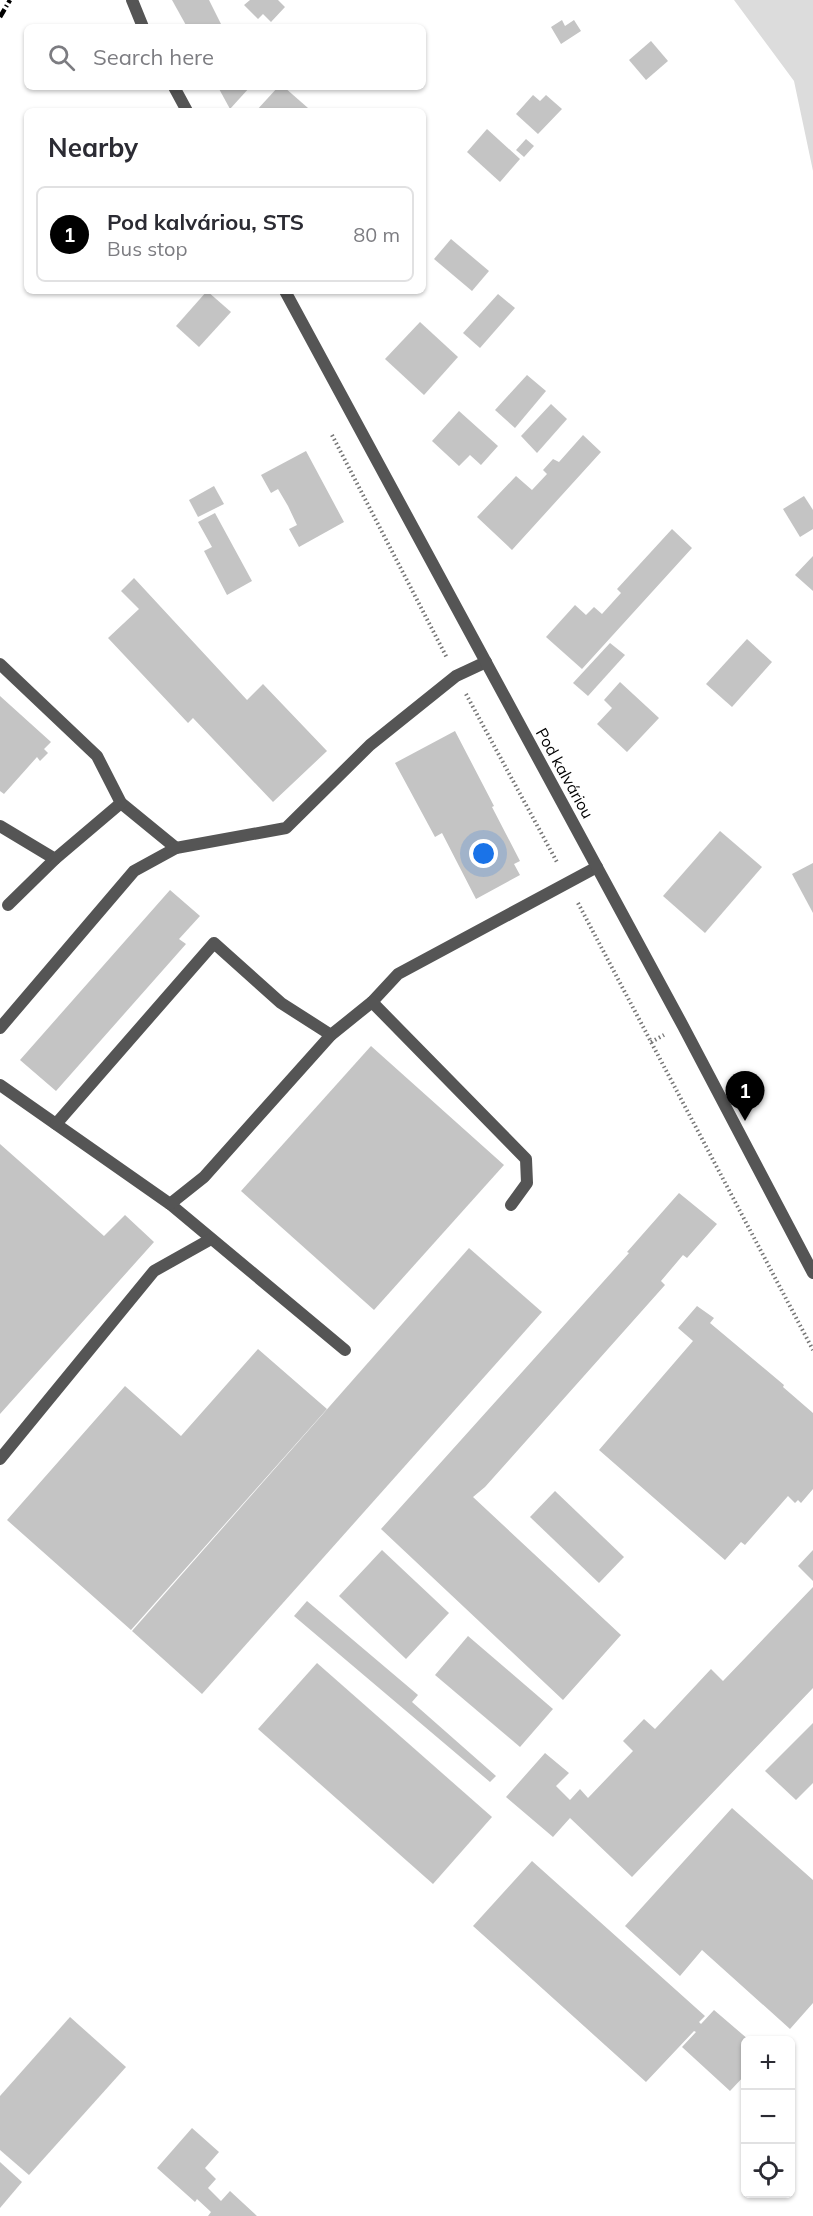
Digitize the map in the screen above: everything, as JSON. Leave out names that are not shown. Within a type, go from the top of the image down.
[{"type":"street","points":[[132,0],[142,24]]},
{"type":"street","points":[[176,90],[185,108]]},
{"type":"street","name":"Pod kalváriou","points":[[287,294],[597,867],[813,1273]]},
{"type":"street","points":[[0,1028],[134,871],[176,848],[286,828],[370,745],[456,676],[486,663]]},
{"type":"street","points":[[0,664],[97,756],[121,803],[176,848]]},
{"type":"street","points":[[8,905],[56,859],[121,803]]},
{"type":"street","points":[[0,826],[56,859]]},
{"type":"street","points":[[170,1204],[204,1177],[331,1035],[372,1002],[398,974],[597,867]]},
{"type":"street","points":[[56,1124],[214,943],[281,1003],[331,1035]]},
{"type":"street","points":[[372,1002],[526,1159],[528,1183],[511,1205]]},
{"type":"street","points":[[0,1085],[170,1204],[345,1350]]},
{"type":"street","points":[[0,1459],[154,1271],[211,1239]]},
{"type":"path","points":[[651,1042],[666,1034]]},
{"type":"shaded area","points":[[734,0],[813,0],[813,171],[794,81]]},
{"type":"building","points":[[172,0],[209,0],[221,24],[185,24]]},
{"type":"building","points":[[250,0],[278,0],[285,7],[271,22],[263,14],[258,19],[244,5]]},
{"type":"building","points":[[562,20],[565,26],[574,20],[581,31],[561,44],[551,27]]},
{"type":"building","points":[[651,41],[668,61],[646,80],[629,60]]},
{"type":"building","points":[[220,90],[247,90],[231,108]]},
{"type":"building","points":[[275,90],[287,90],[308,108],[259,108]]},
{"type":"building","points":[[533,95],[540,101],[546,95],[562,109],[538,134],[516,114]]},
{"type":"building","points":[[487,129],[520,159],[500,182],[467,152]]},
{"type":"building","points":[[526,139],[534,146],[524,157],[516,150]]},
{"type":"building","points":[[451,239],[489,271],[472,291],[434,259]]},
{"type":"building","points":[[204,294],[210,294],[231,312],[199,347],[176,326]]},
{"type":"building","points":[[498,294],[515,308],[480,348],[463,333]]},
{"type":"building","points":[[420,322],[458,357],[424,395],[385,359]]},
{"type":"building","points":[[527,375],[546,391],[515,428],[495,410]]},
{"type":"building","points":[[551,404],[567,419],[537,453],[521,436]]},
{"type":"building","points":[[459,411],[498,446],[481,465],[470,455],[459,466],[432,441]]},
{"type":"building","points":[[583,435],[601,452],[512,550],[477,517],[516,476],[532,490],[547,474],[543,470],[553,459],[559,462]]},
{"type":"building","points":[[306,451],[344,522],[299,547],[289,529],[297,525],[288,506],[278,489],[271,493],[261,475]]},
{"type":"building","points":[[214,486],[224,504],[198,517],[189,500]]},
{"type":"building","points":[[804,496],[813,510],[813,529],[800,537],[783,509]]},
{"type":"building","points":[[215,513],[252,581],[227,595],[204,551],[212,547],[198,522]]},
{"type":"building","points":[[672,529],[692,548],[582,669],[546,637],[575,605],[586,615],[594,607],[602,614],[621,593],[617,589]]},
{"type":"building","points":[[813,556],[813,591],[795,575]]},
{"type":"building","points":[[134,578],[247,700],[263,684],[327,751],[273,802],[193,718],[188,723],[108,638],[139,609],[121,591]]},
{"type":"building","points":[[747,639],[772,662],[732,707],[706,684]]},
{"type":"building","points":[[610,643],[625,655],[588,696],[573,683]]},
{"type":"building","points":[[620,682],[659,718],[627,752],[597,724],[612,708],[604,700]]},
{"type":"building","points":[[0,696],[51,742],[44,749],[48,753],[40,761],[37,757],[4,794],[0,791]]},
{"type":"building","points":[[455,731],[520,861],[514,864],[520,875],[476,899],[442,833],[435,837],[395,763]]},
{"type":"building","points":[[720,831],[762,867],[705,933],[663,896]]},
{"type":"building","points":[[813,863],[813,913],[792,874]]},
{"type":"building","points":[[170,890],[200,916],[179,939],[186,944],[56,1091],[20,1060]]},
{"type":"building","points":[[371,1046],[504,1165],[374,1310],[241,1191]]},
{"type":"building","points":[[0,1144],[104,1236],[125,1215],[154,1242],[0,1414]]},
{"type":"building","points":[[679,1193],[717,1224],[687,1258],[683,1255],[661,1281],[665,1285],[485,1487],[473,1497],[621,1635],[563,1700],[381,1529],[629,1253],[627,1252]]},
{"type":"building","points":[[469,1248],[542,1312],[202,1694],[132,1631]]},
{"type":"building","points":[[697,1306],[714,1318],[710,1323],[784,1385],[783,1387],[813,1413],[813,1489],[801,1503],[798,1500],[795,1503],[788,1496],[745,1545],[741,1542],[725,1560],[599,1450],[693,1341],[678,1328]]},
{"type":"building","points":[[258,1349],[327,1409],[131,1630],[7,1520],[125,1386],[181,1436]]},
{"type":"building","points":[[555,1491],[624,1557],[599,1583],[530,1517]]},
{"type":"building","points":[[382,1550],[449,1613],[406,1659],[339,1596]]},
{"type":"building","points":[[813,1550],[813,1581],[798,1566]]},
{"type":"building","points":[[813,1587],[813,1688],[632,1877],[570,1818],[553,1837],[506,1797],[545,1753],[569,1773],[556,1786],[570,1800],[580,1789],[588,1798],[633,1751],[623,1741],[644,1719],[655,1729],[711,1669],[723,1681]]},
{"type":"building","points":[[307,1601],[418,1695],[412,1702],[496,1776],[490,1782],[294,1616]]},
{"type":"building","points":[[468,1636],[553,1709],[520,1747],[435,1675]]},
{"type":"building","points":[[317,1663],[492,1817],[433,1884],[258,1729]]},
{"type":"building","points":[[813,1723],[813,1783],[796,1800],[765,1771]]},
{"type":"building","points":[[732,1808],[813,1880],[813,2003],[790,2029],[702,1950],[680,1976],[625,1926]]},
{"type":"building","points":[[532,1861],[705,2016],[699,2022],[701,2024],[714,2010],[744,2036],[741,2036],[741,2079],[730,2091],[682,2047],[696,2032],[694,2031],[646,2082],[473,1926]]},
{"type":"building","points":[[70,2017],[126,2067],[29,2175],[0,2150],[0,2096]]},
{"type":"building","points":[[192,2128],[219,2152],[205,2168],[216,2179],[208,2188],[221,2201],[230,2191],[257,2216],[208,2216],[211,2212],[197,2199],[195,2202],[157,2168]]},
{"type":"building","points":[[0,2162],[22,2182],[0,2208]]},
{"type":"railway","points":[[0,17],[10,0]]},
{"type":"place","name":"Pod kalváriou, STS","points":[[745,1121]]}]
